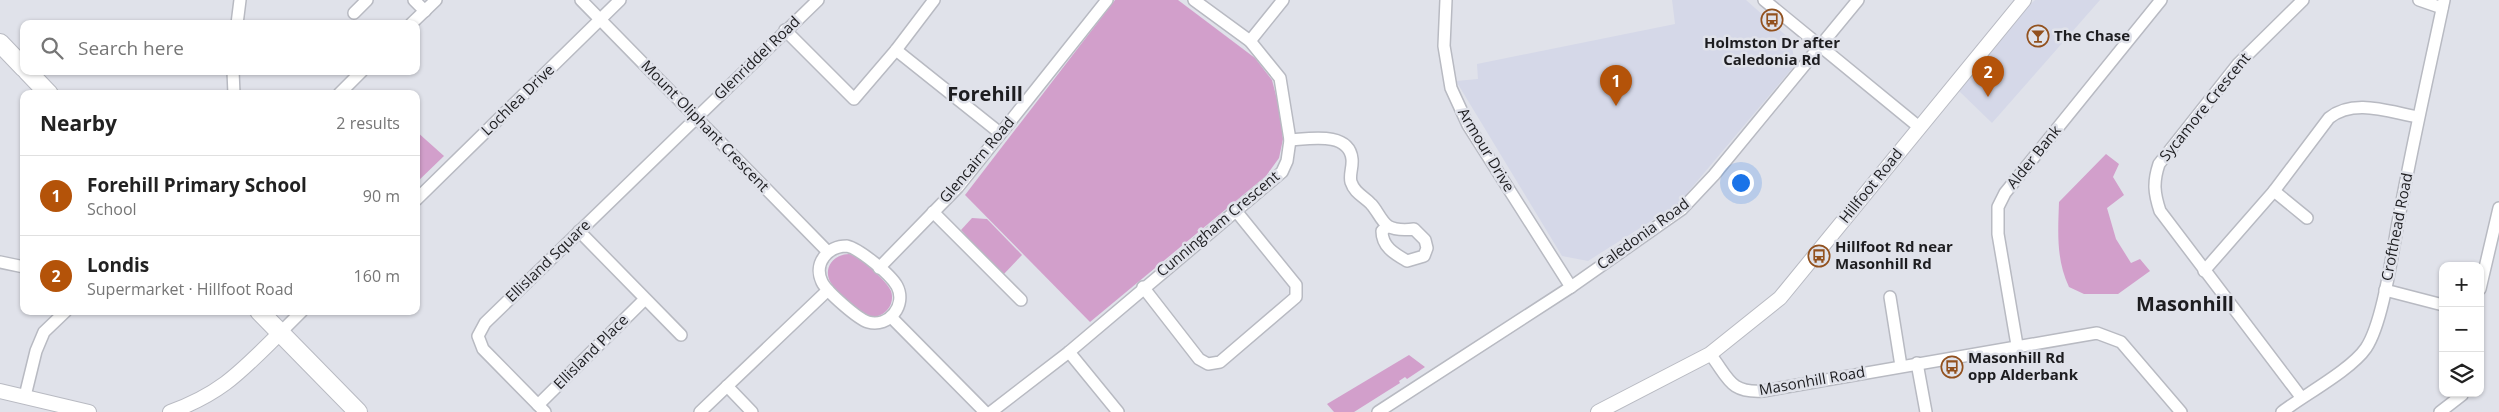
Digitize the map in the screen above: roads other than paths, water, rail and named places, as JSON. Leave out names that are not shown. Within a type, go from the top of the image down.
[{"type":"main road","points":[[0,43],[20,64]]},
{"type":"main road","points":[[31,75],[45,90]]},
{"type":"main road","points":[[263,315],[358,412]]},
{"type":"street","points":[[238,20],[240,0]]},
{"type":"street","points":[[354,13],[367,0]]},
{"type":"street","points":[[414,0],[425,11]]},
{"type":"street","points":[[415,20],[436,0]]},
{"type":"street","name":"Mount Oliphant Crescent","points":[[581,0],[828,252]]},
{"type":"street","name":"Lochlea Drive","points":[[420,196],[620,0]]},
{"type":"street","name":"Glenriddel Road","points":[[696,117],[818,0]]},
{"type":"street","points":[[785,30],[854,99],[896,50],[934,0]]},
{"type":"street","name":"Glencairn Road","points":[[879,268],[958,187],[1107,0]]},
{"type":"street","name":"Cunningham Crescent","points":[[991,412],[1068,352],[1282,172],[1287,161],[1290,140],[1280,78],[1250,41],[1194,0]]},
{"type":"street","points":[[1250,41],[1283,0]]},
{"type":"street","name":"Armour Drive","points":[[1446,0],[1444,46],[1451,88],[1468,125],[1571,287]]},
{"type":"street","points":[[1764,0],[1919,127]]},
{"type":"street","name":"Caledonia Road","points":[[1378,412],[1571,287],[1682,209],[1714,175],[1858,0]]},
{"type":"street","name":"Hillfoot Road","points":[[1598,412],[1710,354],[1780,298],[2024,0]]},
{"type":"street","name":"Alder Bank","points":[[2017,346],[1998,234],[1998,207],[2005,193],[2161,0]]},
{"type":"street","name":"Sycamore Crescent","points":[[2301,397],[2160,211],[2154,194],[2154,178],[2159,164],[2238,64],[2303,0]]},
{"type":"street","points":[[2419,0],[2443,4]]},
{"type":"street","name":"Crofthead Road","points":[[2282,412],[2352,363],[2366,349],[2373,335],[2385,290],[2418,117],[2443,4]]},
{"type":"street","points":[[896,50],[1000,133]]},
{"type":"street","points":[[232,75],[234,90]]},
{"type":"street","points":[[343,90],[358,75]]},
{"type":"street","points":[[2204,271],[2274,191],[2329,118],[2339,110],[2350,107],[2372,108],[2418,117]]},
{"type":"street","name":"Ellisland Square","points":[[541,408],[482,349],[478,336],[485,323],[696,117]]},
{"type":"street","points":[[1290,140],[1316,138],[1336,140],[1347,147],[1352,158],[1350,180],[1356,191],[1370,202],[1388,226]]},
{"type":"street","points":[[2274,191],[2307,218]]},
{"type":"street","points":[[2484,272],[2499,208]]},
{"type":"street","points":[[1143,287],[1199,359],[1208,364],[1220,362],[1296,297],[1296,285],[1236,211]]},
{"type":"street","points":[[933,212],[1022,300]]},
{"type":"street","points":[[579,231],[644,300],[681,335]]},
{"type":"street","points":[[840,246],[853,247],[896,284],[900,294],[898,307],[891,317],[878,323],[867,322],[828,290],[821,280],[819,269],[828,252],[840,246]]},
{"type":"street","points":[[0,262],[20,266]]},
{"type":"street","points":[[700,412],[828,290]]},
{"type":"street","points":[[2385,290],[2439,303]]},
{"type":"street","points":[[1890,297],[1902,366]]},
{"type":"street","name":"Ellisland Place","points":[[541,408],[644,300]]},
{"type":"street","points":[[25,396],[36,351],[44,332],[62,315]]},
{"type":"street","points":[[170,412],[216,392],[242,371],[298,315]]},
{"type":"street","points":[[891,317],[985,412]]},
{"type":"street","name":"Masonhill Road","points":[[1710,354],[1729,380],[1746,392],[1763,391],[2097,333],[2121,342],[2181,412]]},
{"type":"street","points":[[1068,352],[1118,412]]},
{"type":"street","points":[[1917,363],[1926,412]]},
{"type":"street","points":[[727,386],[752,412]]},
{"type":"street","points":[[0,391],[89,412]]},
{"type":"street","points":[[2440,412],[2459,397]]},
{"type":"place","name":"Holmston Dr after Caledonia Rd","points":[[1772,20]]},
{"type":"place","name":"The Chase","points":[[2038,36]]},
{"type":"place","name":"Londis","points":[[1988,97]]},
{"type":"place","name":"Forehill Primary School","points":[[1616,106]]},
{"type":"place","name":"Hillfoot Rd near Masonhill Rd","points":[[1819,256]]},
{"type":"place","name":"Masonhill Rd opp Alderbank","points":[[1952,367]]},
{"type":"district","name":"Forehill","points":[[985,94]]},
{"type":"district","name":"Masonhill","points":[[2185,304]]}]
